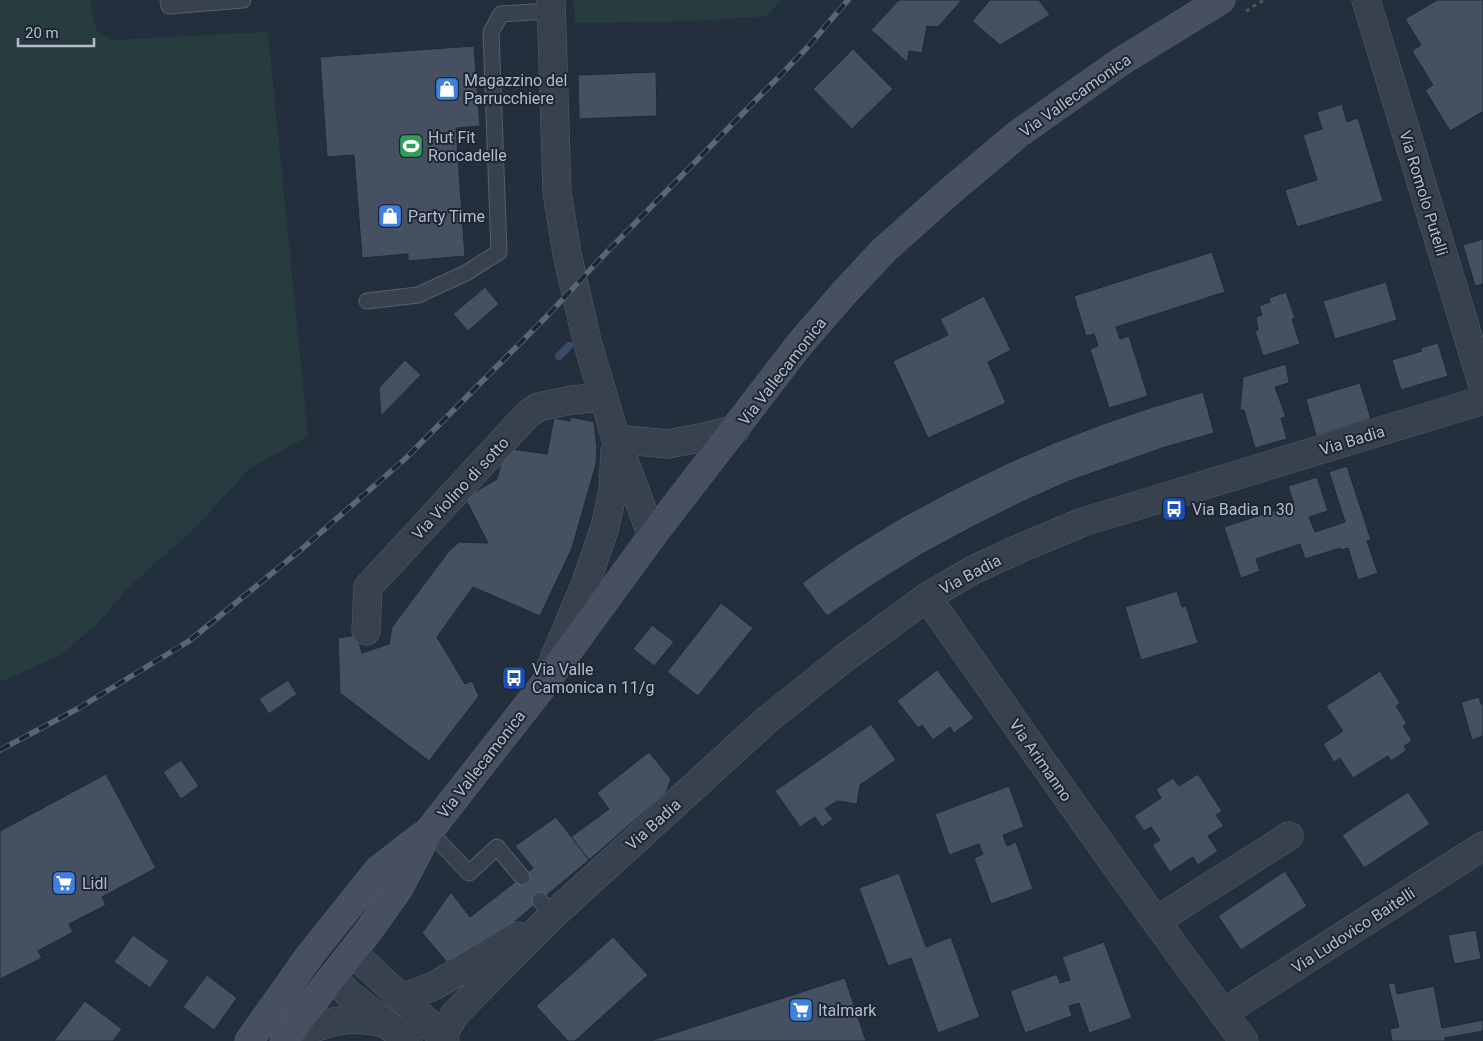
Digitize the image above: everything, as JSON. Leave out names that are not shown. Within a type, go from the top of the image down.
[{"type":"main road","name":"Via Vallecamonica","points":[[284,1040],[399,888],[429,831],[542,687],[652,536],[800,345],[884,250],[1018,134],[1105,73],[1230,7]]},
{"type":"main road","name":"Via Vallecamonica","points":[[249,1041],[310,955],[378,870],[429,831]]},
{"type":"main road","points":[[329,931],[352,952]]},
{"type":"main road","points":[[310,955],[332,977]]},
{"type":"street","name":"Via Romolo Putelli","points":[[1366,0],[1483,386]]},
{"type":"street","points":[[551,5],[557,192],[570,269],[587,340],[616,439],[652,536]]},
{"type":"street","name":"Via Violino di sotto","points":[[366,631],[368,587],[527,415],[538,407],[564,401],[604,397]]},
{"type":"street","name":"Via Badia","points":[[402,998],[434,986],[546,908],[843,659],[927,597],[973,570],[1083,522],[1483,400]]},
{"type":"street","points":[[616,439],[668,444],[736,430]]},
{"type":"street","points":[[542,687],[585,585],[605,527],[613,490],[616,439]]},
{"type":"street","name":"Via Arimanno","points":[[927,597],[1156,921],[1244,1041]]},
{"type":"street","points":[[1156,921],[1289,836]]},
{"type":"street","name":"Via Ludovico Baitelli","points":[[1223,1014],[1483,846]]},
{"type":"street","name":"Via Badia","points":[[443,1038],[455,1014],[546,908]]},
{"type":"street","points":[[352,952],[443,1038]]},
{"type":"street","points":[[332,977],[349,994],[408,1041]]},
{"type":"street","points":[[284,1040],[340,1020],[371,1020],[387,1024]]},
{"type":"lane","points":[[168,0],[169,6],[243,0]]},
{"type":"lane","points":[[367,301],[418,295],[466,273],[499,252],[491,32],[501,14],[551,5]]},
{"type":"lane","points":[[429,831],[469,873],[497,847],[522,877]]},
{"type":"path","points":[[1230,7],[1264,0]]},
{"type":"green space","points":[[0,0],[91,0],[97,31],[113,40],[268,32],[308,436],[250,468],[195,528],[127,589],[99,622],[61,655],[0,682]]},
{"type":"green space","points":[[574,0],[782,0],[767,16],[694,21],[575,23]]},
{"type":"building","points":[[899,0],[962,0],[938,27],[927,26],[922,53],[909,51],[907,62],[871,30]]},
{"type":"building","points":[[990,0],[1039,0],[1050,15],[1000,45],[972,21]]},
{"type":"building","points":[[1437,0],[1483,0],[1483,114],[1482,112],[1450,131],[1425,90],[1433,85],[1412,51],[1421,45],[1405,19]]},
{"type":"building","points":[[474,46],[480,126],[456,128],[465,256],[408,261],[408,254],[362,258],[354,155],[327,157],[320,57]]},
{"type":"building","points":[[853,49],[893,89],[852,129],[813,89]]},
{"type":"building","points":[[656,72],[657,116],[579,119],[578,75]]},
{"type":"building","points":[[1342,104],[1347,122],[1358,118],[1383,201],[1297,227],[1285,190],[1317,180],[1303,135],[1322,129],[1317,112]]},
{"type":"building","points":[[1483,239],[1483,284],[1475,286],[1463,245]]},
{"type":"building","points":[[1212,252],[1225,292],[1116,327],[1120,339],[1129,336],[1148,396],[1109,408],[1090,349],[1098,346],[1094,334],[1086,336],[1074,296]]},
{"type":"building","points":[[1386,282],[1397,320],[1335,339],[1323,301]]},
{"type":"building","points":[[485,287],[499,304],[468,331],[453,314]]},
{"type":"building","points":[[1286,292],[1295,318],[1292,319],[1300,344],[1263,356],[1255,331],[1258,330],[1256,317],[1262,315],[1259,306],[1270,302],[1269,298]]},
{"type":"building","points":[[984,296],[1011,350],[988,362],[1006,403],[928,438],[893,361],[948,335],[940,319]]},
{"type":"building","points":[[1438,343],[1448,376],[1401,390],[1392,360],[1422,351],[1420,348]]},
{"type":"building","points":[[405,360],[421,375],[381,416],[379,388]]},
{"type":"building","points":[[1286,364],[1289,383],[1275,387],[1286,417],[1281,418],[1287,439],[1255,448],[1244,410],[1240,410],[1243,377]]},
{"type":"building","points":[[1360,383],[1371,419],[1316,436],[1306,399]]},
{"type":"building","points":[[1203,392],[1214,433],[1165,447],[1069,481],[1022,502],[922,554],[827,616],[802,583],[850,549],[901,518],[1006,464],[1103,424]]},
{"type":"building","points":[[571,417],[594,422],[597,448],[596,464],[572,548],[540,616],[473,587],[437,637],[465,684],[472,681],[479,696],[429,761],[340,693],[338,638],[357,635],[362,653],[389,644],[392,627],[449,551],[459,542],[488,543],[465,498],[497,479],[505,448],[547,454],[554,418],[570,421]]},
{"type":"building","points":[[1347,466],[1371,540],[1367,541],[1378,573],[1358,580],[1348,548],[1341,550],[1340,548],[1305,559],[1300,544],[1256,559],[1260,571],[1241,578],[1224,527],[1294,504],[1288,486],[1317,477],[1328,511],[1309,517],[1315,532],[1345,522],[1329,472]]},
{"type":"building","points":[[1177,591],[1182,607],[1186,606],[1198,643],[1141,660],[1125,607]]},
{"type":"building","points":[[721,603],[753,628],[698,696],[667,672]]},
{"type":"building","points":[[652,625],[674,642],[654,666],[633,649]]},
{"type":"building","points":[[937,670],[974,718],[954,733],[950,727],[933,740],[922,725],[918,728],[897,701]]},
{"type":"building","points":[[1380,671],[1400,703],[1396,706],[1407,724],[1403,726],[1412,741],[1404,746],[1407,750],[1391,761],[1388,756],[1353,778],[1340,758],[1334,762],[1323,744],[1343,731],[1326,706]]},
{"type":"building","points":[[288,680],[297,694],[269,714],[259,699]]},
{"type":"building","points":[[1479,697],[1481,704],[1483,704],[1483,736],[1472,740],[1461,702]]},
{"type":"building","points":[[871,724],[896,760],[860,785],[857,804],[837,801],[825,809],[833,819],[822,827],[815,817],[800,827],[775,791]]},
{"type":"building","points":[[649,752],[671,779],[666,793],[589,860],[571,837],[609,809],[597,793]]},
{"type":"building","points":[[181,760],[199,786],[181,799],[163,772]]},
{"type":"building","name":"Lidl","points":[[106,774],[156,868],[102,897],[106,905],[69,924],[73,932],[38,951],[42,958],[0,979],[0,831]]},
{"type":"building","points":[[1198,774],[1222,811],[1216,815],[1224,826],[1208,836],[1218,851],[1198,865],[1193,857],[1170,872],[1152,845],[1160,840],[1151,827],[1144,831],[1134,816],[1161,798],[1156,789],[1173,778],[1179,786]]},
{"type":"building","points":[[1009,786],[1024,827],[1003,835],[1007,846],[1016,842],[1033,889],[991,904],[974,858],[983,854],[979,844],[949,855],[935,814]]},
{"type":"building","points":[[1408,792],[1430,824],[1364,868],[1342,835]]},
{"type":"building","points":[[556,817],[589,860],[507,928],[447,962],[422,933],[451,892],[470,917],[533,868],[515,846]]},
{"type":"building","points":[[1285,871],[1307,906],[1241,950],[1218,916]]},
{"type":"building","points":[[899,873],[926,947],[951,937],[980,1017],[938,1033],[911,958],[888,966],[859,888]]},
{"type":"building","points":[[1476,930],[1481,959],[1454,964],[1448,935]]},
{"type":"building","points":[[133,935],[169,961],[150,988],[114,962]]},
{"type":"building","points":[[613,937],[648,975],[575,1041],[568,1041],[536,1006]]},
{"type":"building","points":[[1104,942],[1132,1018],[1089,1033],[1079,1003],[1069,1006],[1072,1016],[1025,1033],[1010,991],[1057,974],[1060,983],[1070,980],[1062,957]]},
{"type":"building","points":[[207,975],[237,998],[214,1030],[183,1007]]},
{"type":"building","name":"Italmark","points":[[845,978],[866,1041],[650,1041]]},
{"type":"building","points":[[1395,983],[1397,994],[1434,986],[1442,1028],[1483,1020],[1483,1031],[1445,1038],[1445,1041],[1392,1041],[1390,1029],[1399,1027],[1388,984]]},
{"type":"building","points":[[85,1001],[122,1029],[113,1041],[54,1041]]},
{"type":"waterway","points":[[559,356],[569,346]]},
{"type":"railway","points":[[0,750],[79,708],[189,641],[303,548],[405,459],[549,314],[600,259],[805,50],[848,0]]},
{"type":"place","name":"Magazzino del Parrucchiere","points":[[447,89]]},
{"type":"place","name":"Hut Fit Roncadelle","points":[[411,146]]},
{"type":"place","name":"Party Time","points":[[390,216]]},
{"type":"place","name":"Via Badia n 30","points":[[1174,509]]},
{"type":"place","name":"Via Valle Camonica n 11/g","points":[[514,678]]},
{"type":"place","name":"Lidl","points":[[64,883]]},
{"type":"place","name":"Italmark","points":[[801,1010]]}]
